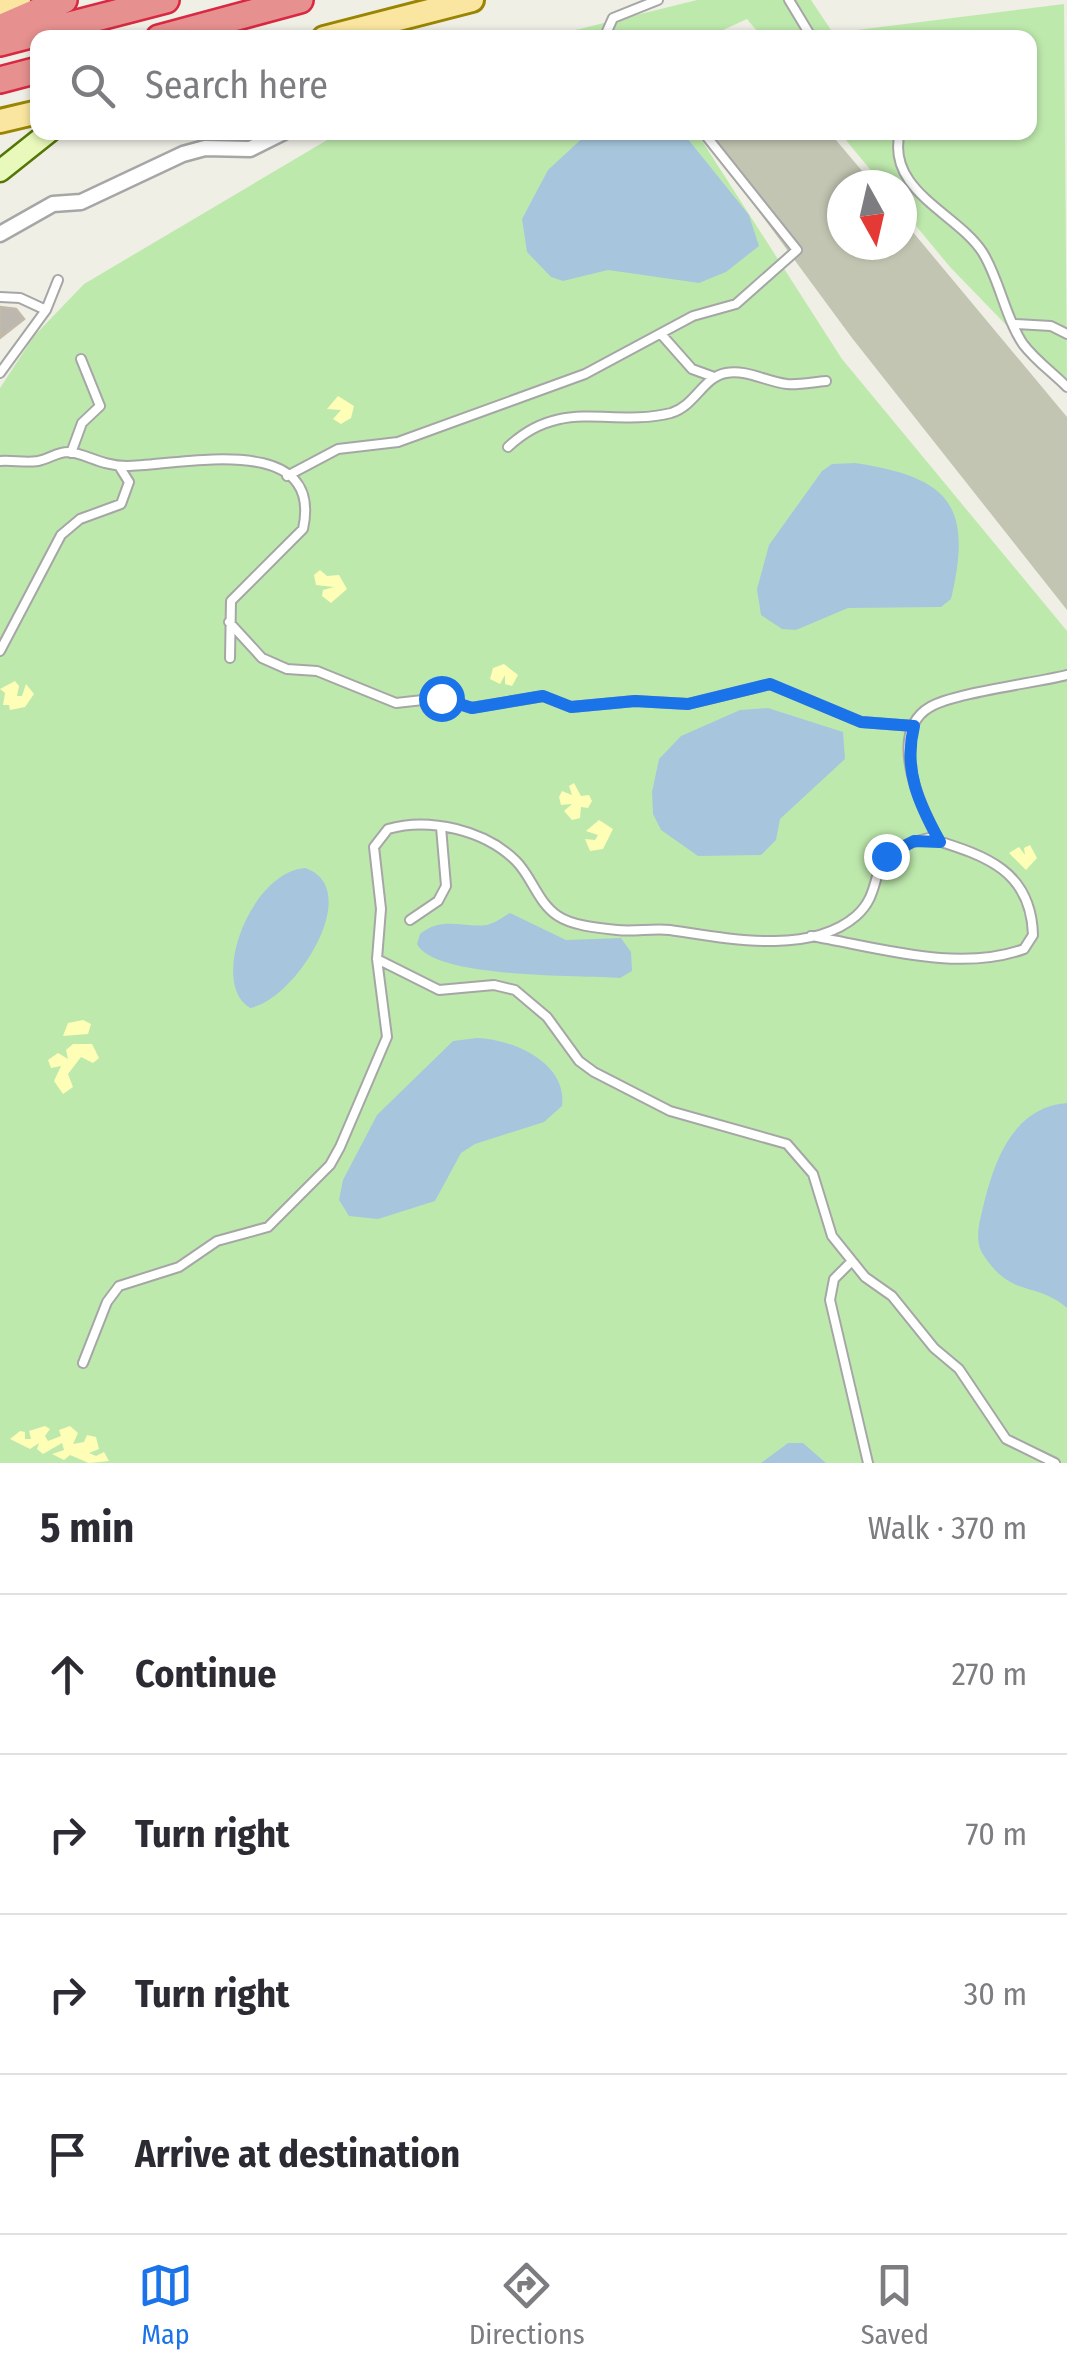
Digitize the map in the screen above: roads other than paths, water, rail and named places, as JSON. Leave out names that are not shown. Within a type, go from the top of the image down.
[{"type":"highway","points":[[0,28],[64,0]]},
{"type":"highway","points":[[47,30],[166,0]]},
{"type":"highway","points":[[189,30],[300,0]]},
{"type":"highway","points":[[0,42],[30,34]]},
{"type":"highway","points":[[0,81],[30,72]]},
{"type":"highway","points":[[0,81],[30,79]]},
{"type":"main road","points":[[0,5],[19,0]]},
{"type":"main road","points":[[355,30],[472,0]]},
{"type":"main road","points":[[0,121],[30,114]]},
{"type":"street","points":[[0,171],[39,140]]},
{"type":"street","points":[[0,234],[53,204],[81,202],[183,154],[205,148],[250,148],[267,140]]},
{"type":"lane","points":[[608,30],[613,18],[658,0]]},
{"type":"lane","points":[[789,0],[807,30]]},
{"type":"lane","points":[[287,476],[338,449],[398,442],[536,394],[693,316],[736,304],[797,250],[709,140]]},
{"type":"lane","points":[[897,140],[902,164],[931,209],[969,236],[983,253],[1020,340],[1067,387]]},
{"type":"lane","points":[[0,373],[46,310],[58,280]]},
{"type":"lane","points":[[0,297],[20,298],[46,310]]},
{"type":"lane","points":[[1015,324],[1052,326],[1067,334]]},
{"type":"lane","points":[[660,334],[680,360],[714,377],[738,372],[784,384],[826,381]]},
{"type":"lane","points":[[71,453],[82,423],[100,406],[80,360]]},
{"type":"lane","points":[[508,447],[532,428],[559,418],[675,412],[701,394],[714,377]]},
{"type":"lane","points":[[0,461],[28,462],[71,453],[98,464],[118,466],[238,458],[260,460],[287,476],[304,507],[302,529],[258,577],[238,591],[228,610],[230,658]]},
{"type":"lane","points":[[0,650],[61,535],[80,519],[120,504],[129,482],[118,466]]},
{"type":"lane","points":[[230,622],[262,658],[287,669],[317,671],[396,703],[441,698],[472,708],[543,696],[571,707],[635,701],[688,704],[770,684],[861,722],[914,726]]},
{"type":"lane","points":[[940,842],[914,787],[914,726],[918,717],[935,704],[1067,675]]},
{"type":"lane","points":[[83,1363],[107,1302],[119,1286],[190,1261],[217,1241],[268,1227],[330,1166],[387,1037],[377,959],[381,909],[376,841],[398,826],[440,827],[471,834],[516,862],[545,904],[568,921],[617,930],[671,930],[727,939],[811,936],[954,958],[984,958],[1024,949],[1033,935],[1031,915],[1004,868],[986,857],[940,842],[914,841],[886,856],[859,914],[811,936]]},
{"type":"lane","points":[[410,920],[438,901],[446,886],[440,827]]},
{"type":"lane","points":[[377,959],[439,990],[494,986],[515,990],[547,1017],[579,1061],[594,1072],[670,1111],[787,1144],[813,1174],[828,1228],[865,1277],[892,1296],[934,1348],[959,1369],[1006,1438],[1055,1463]]},
{"type":"lane","points":[[852,1261],[834,1278],[830,1300],[868,1463]]},
{"type":"water","points":[[580,140],[689,140],[749,215],[759,246],[726,272],[699,283],[608,270],[563,281],[551,277],[527,252],[522,219],[548,170]]},
{"type":"water","points":[[855,463],[912,477],[946,500],[955,517],[959,539],[951,599],[941,607],[848,608],[796,630],[782,629],[761,615],[757,589],[769,545],[822,471],[832,464]]},
{"type":"water","points":[[768,708],[843,732],[845,759],[780,819],[776,840],[761,855],[698,856],[661,830],[653,814],[652,792],[659,759],[681,736],[740,710]]},
{"type":"water","points":[[305,868],[322,879],[328,897],[326,919],[317,943],[286,986],[268,1001],[250,1008],[238,995],[233,976],[242,930],[268,888],[285,874]]},
{"type":"water","points":[[510,913],[566,940],[621,938],[631,952],[632,971],[620,978],[479,969],[451,964],[429,955],[417,944],[420,934],[436,925],[487,925]]},
{"type":"water","points":[[477,1038],[506,1043],[535,1056],[556,1077],[562,1091],[562,1106],[544,1122],[475,1144],[461,1153],[435,1201],[378,1219],[349,1216],[339,1200],[343,1180],[377,1115],[453,1041]]},
{"type":"water","points":[[1067,1103],[1067,1308],[1005,1278],[984,1256],[978,1237],[989,1186],[1010,1138],[1033,1114]]},
{"type":"water","points":[[788,1443],[803,1443],[826,1463],[761,1463]]}]
